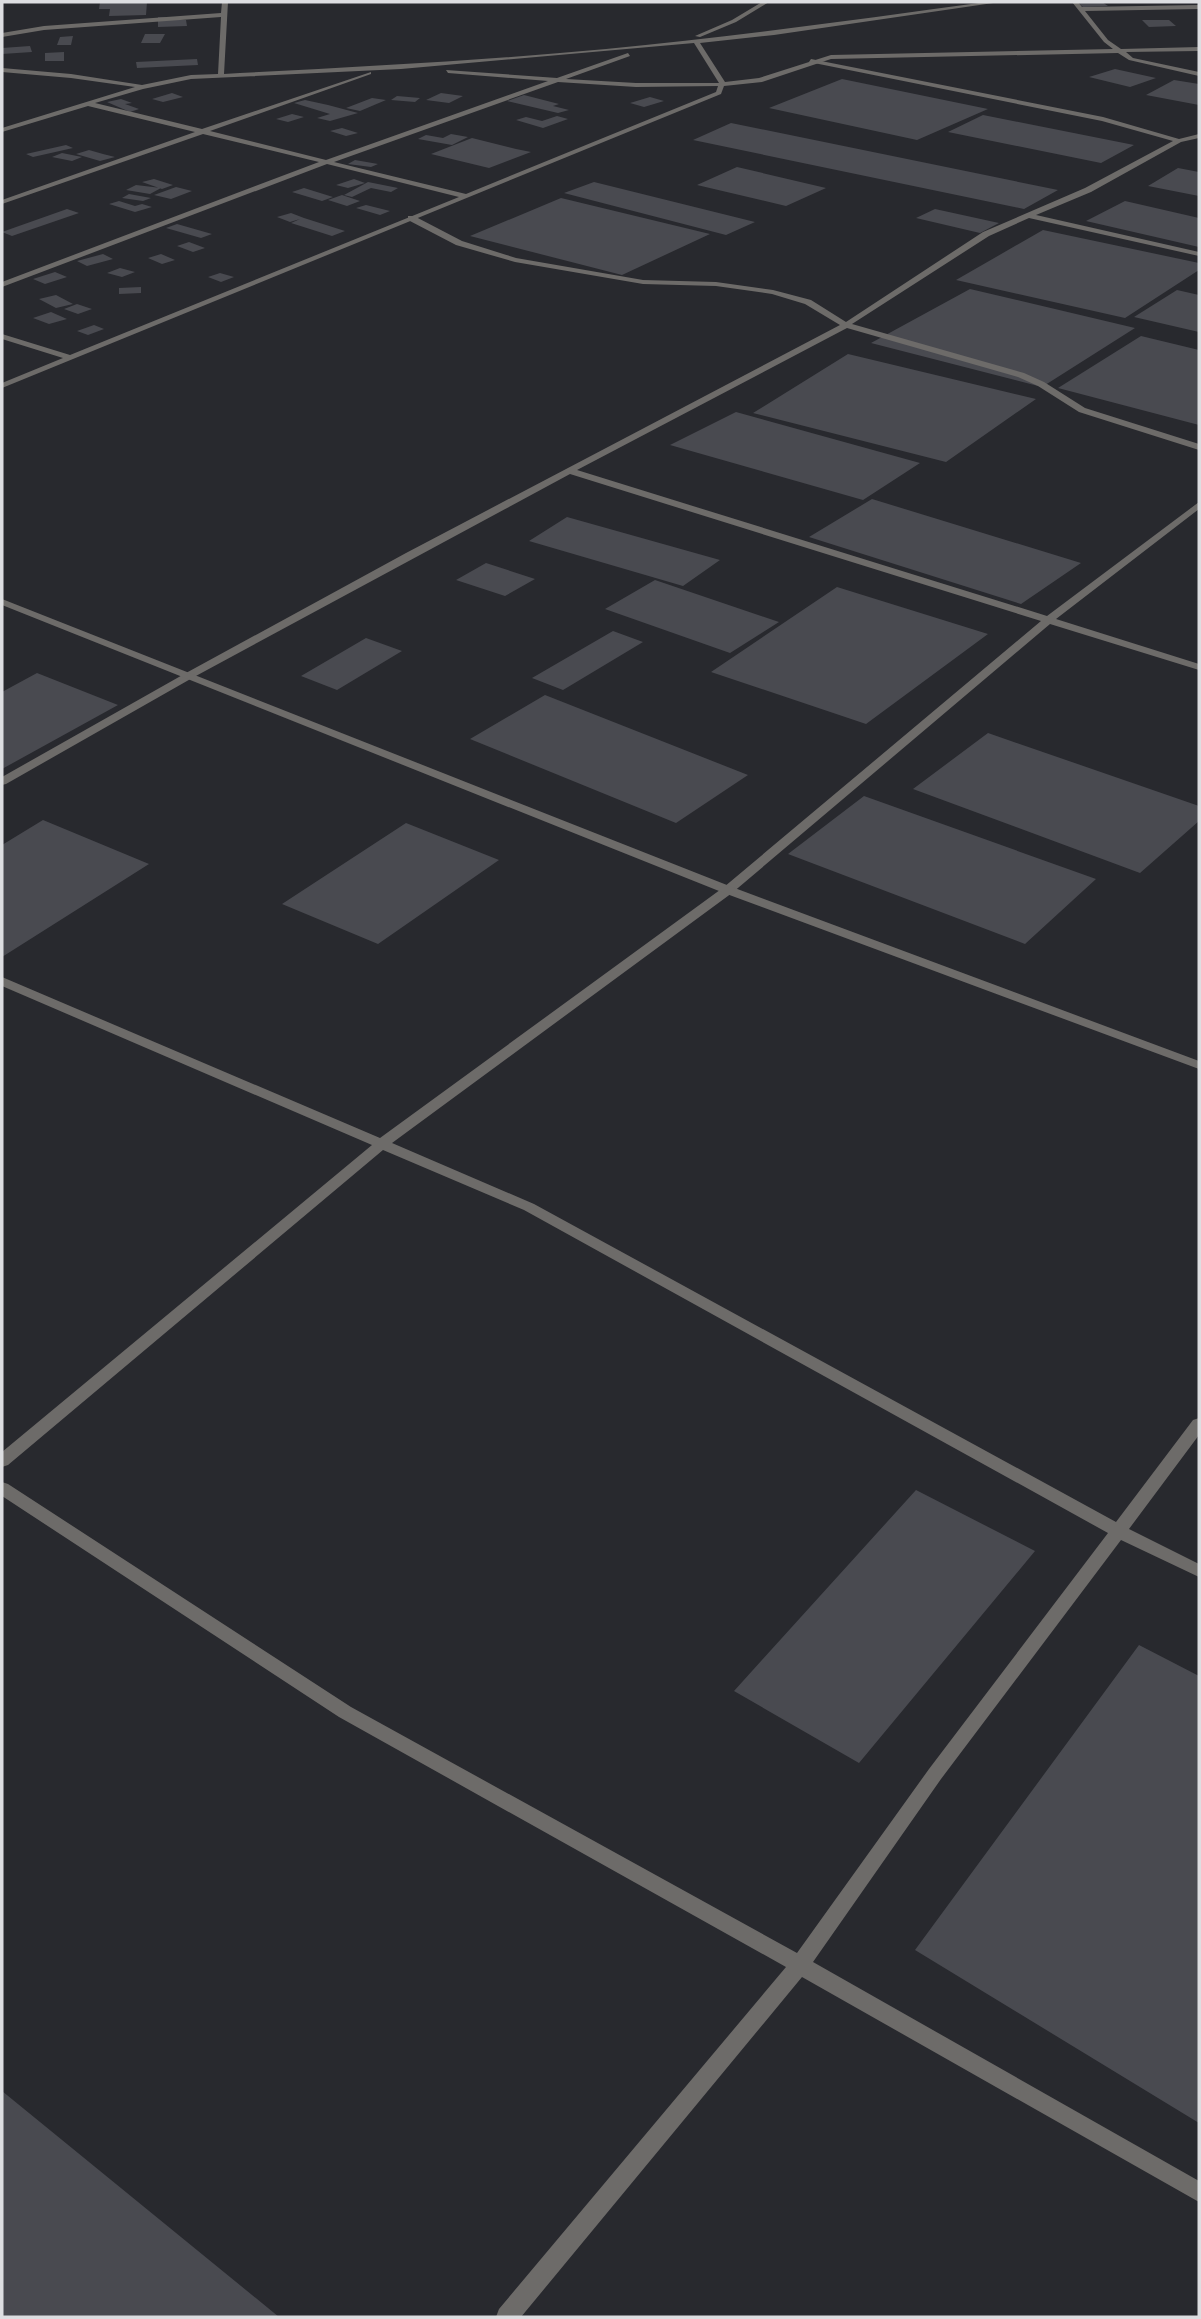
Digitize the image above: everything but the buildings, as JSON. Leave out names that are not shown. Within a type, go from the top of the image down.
[{"type":"street","points":[[221,75],[225,2]]},
{"type":"street","points":[[2,285],[329,162],[651,46],[703,34],[766,2]]},
{"type":"street","points":[[2,130],[85,103],[171,80],[221,75],[401,67],[651,46],[997,2]]},
{"type":"street","points":[[1075,2],[1103,37],[1135,60],[1199,74]]},
{"type":"street","points":[[1082,9],[1199,7]]},
{"type":"street","points":[[2,35],[44,28],[224,15]]},
{"type":"street","points":[[2,386],[711,96],[721,91],[720,76],[696,41]]},
{"type":"street","points":[[401,67],[559,79],[722,84],[768,79],[811,61],[845,57],[948,57],[1199,49]]},
{"type":"street","points":[[811,61],[1103,119],[1179,141],[1199,136]]},
{"type":"street","points":[[2,202],[383,68]]},
{"type":"street","points":[[2,70],[71,76],[142,87]]},
{"type":"street","points":[[85,103],[466,196]]},
{"type":"street","points":[[2,782],[190,675],[846,325],[986,234],[1088,190],[1179,141]]},
{"type":"street","points":[[1029,216],[1199,254]]},
{"type":"street","points":[[411,218],[485,253],[601,277],[716,285],[773,292],[808,302],[846,325],[1021,375],[1041,384],[1082,410],[1199,447]]},
{"type":"street","points":[[2,335],[71,358]]},
{"type":"street","points":[[569,471],[1199,667]]},
{"type":"street","points":[[2,1461],[381,1144],[728,890],[1049,620],[1199,505]]},
{"type":"street","points":[[2,602],[728,890],[1199,1065]]},
{"type":"street","points":[[2,981],[529,1207],[1118,1531],[1199,1572]]},
{"type":"street","points":[[507,2317],[800,1965],[935,1774],[1199,1424]]},
{"type":"street","points":[[2,1488],[345,1712],[800,1965],[1199,2192]]}]
